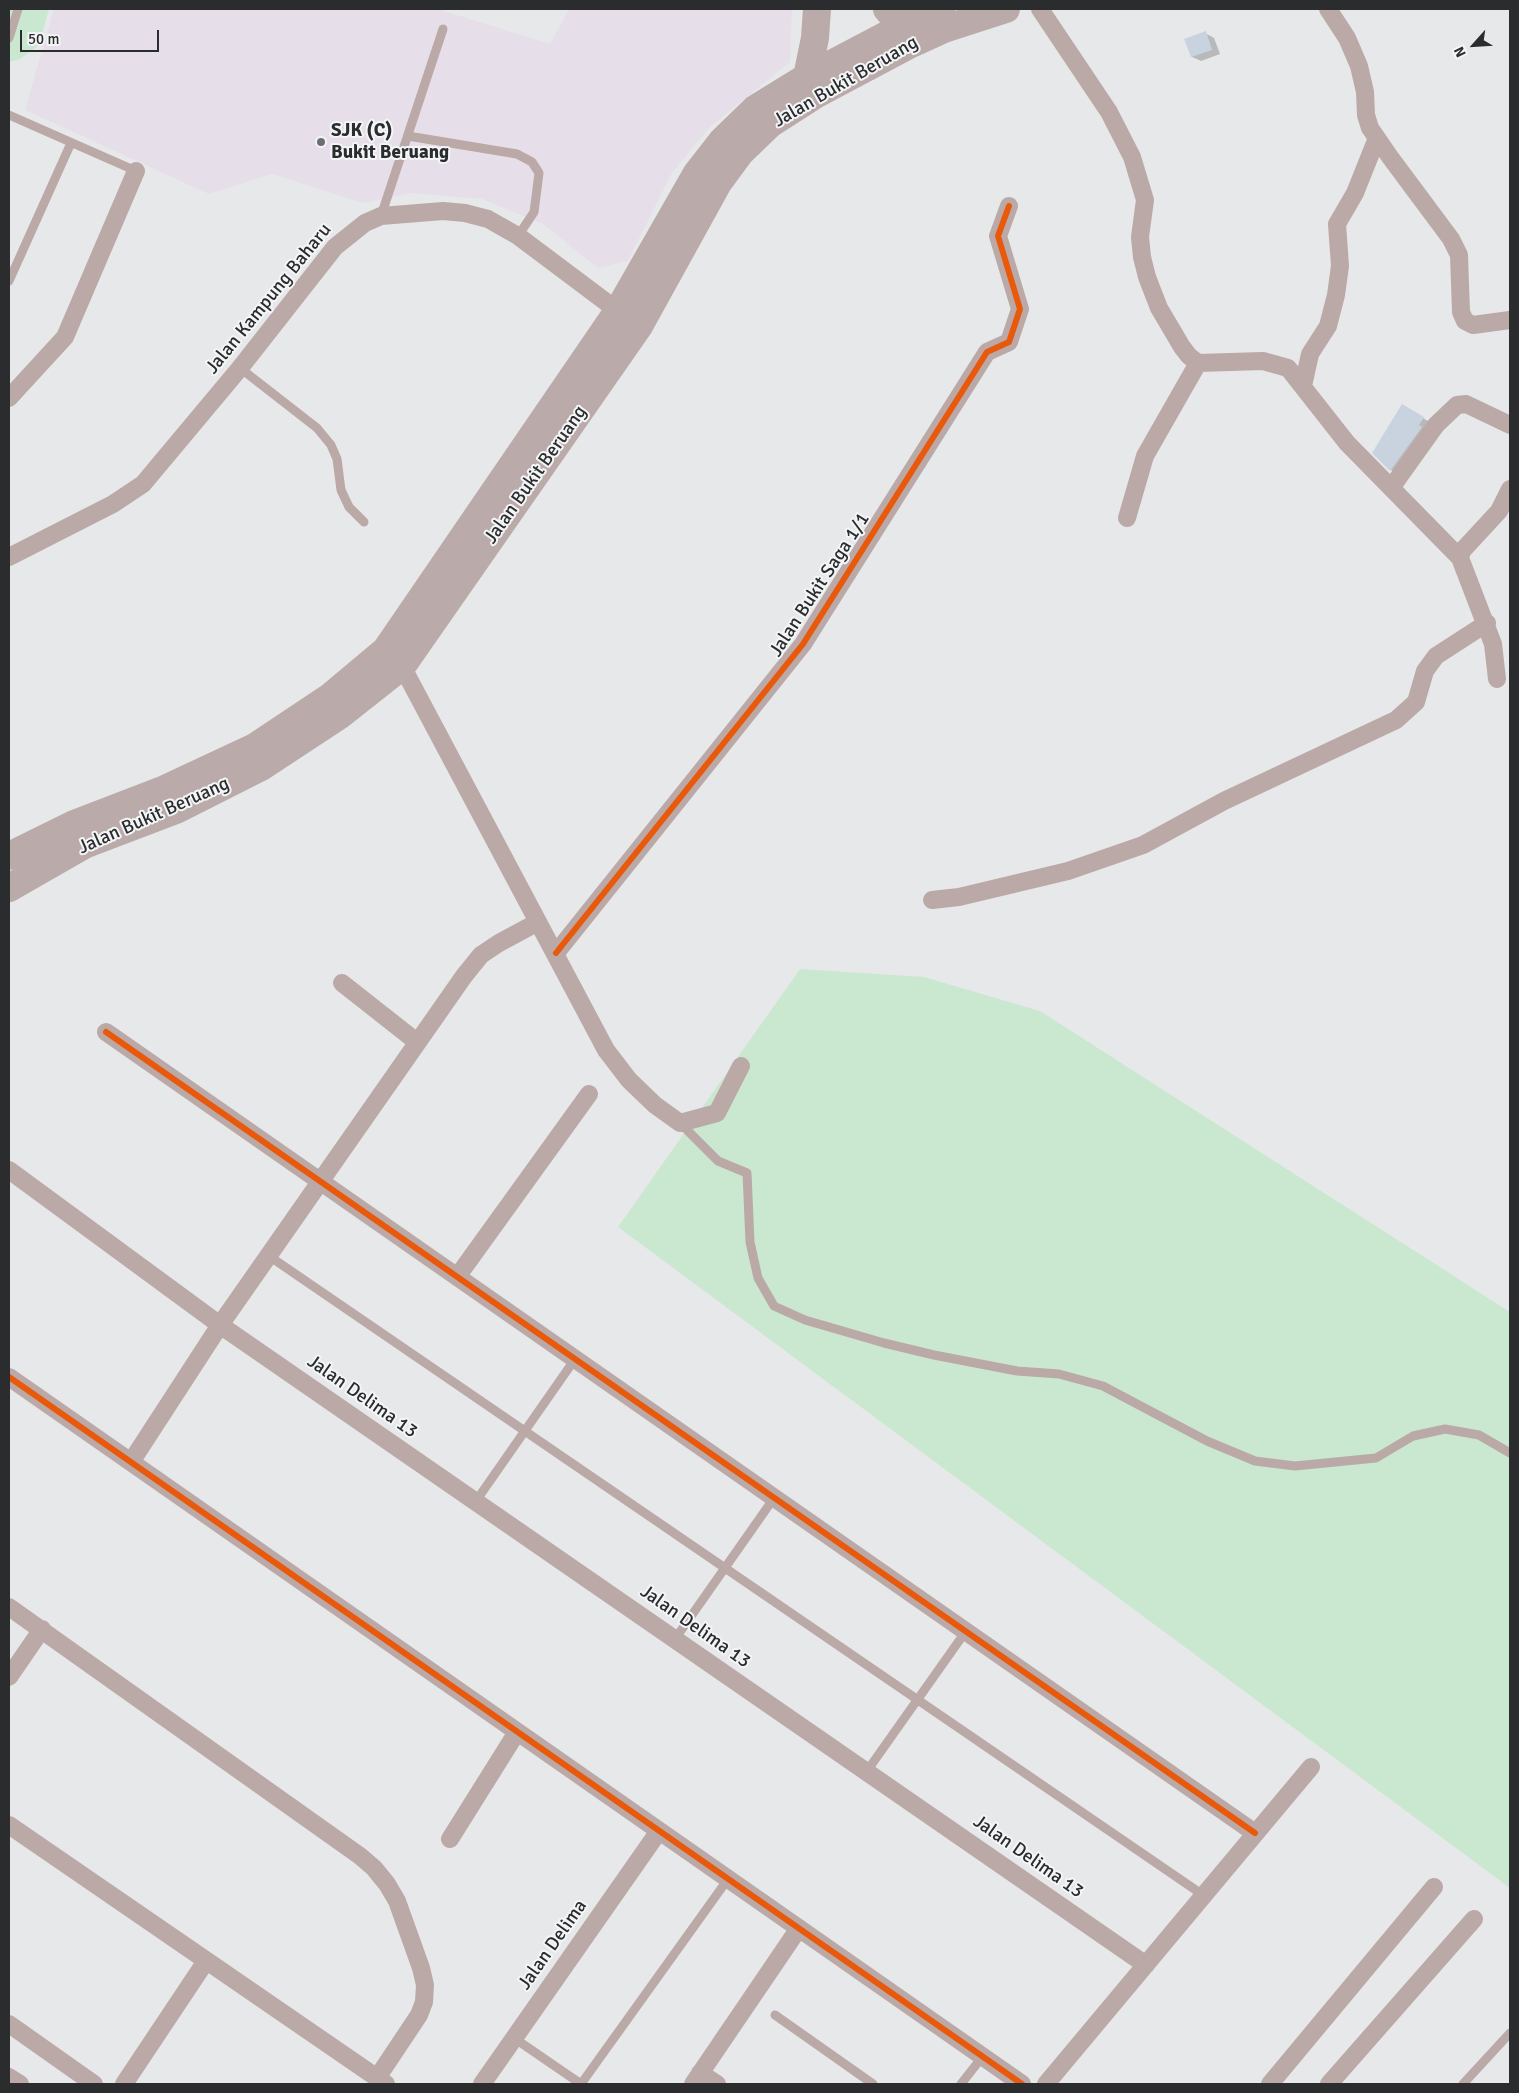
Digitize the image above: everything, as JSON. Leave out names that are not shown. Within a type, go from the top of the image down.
[{"type":"main road","points":[[807,77],[815,38],[817,9]]},
{"type":"main road","name":"Jalan Bukit Beruang","points":[[9,856],[74,824],[165,789],[255,747],[330,697],[386,650],[628,318],[697,173],[722,141],[755,110],[807,77],[900,26],[938,14],[1006,9]]},
{"type":"main road","name":"Jalan Bukit Beruang","points":[[9,888],[84,845],[176,810],[262,768],[340,715],[402,666],[628,318],[740,153],[770,124],[808,100],[900,26]]},
{"type":"street","points":[[1040,9],[1109,112],[1132,157],[1145,200],[1140,237],[1147,277],[1159,308],[1182,347],[1198,363],[1263,361],[1288,368],[1347,443],[1460,558]]},
{"type":"street","points":[[1328,9],[1347,38],[1359,66],[1365,92],[1366,115],[1370,128],[1451,239],[1459,255],[1461,312],[1466,321],[1473,325],[1510,320]]},
{"type":"street","points":[[1303,386],[1310,354],[1328,326],[1336,295],[1340,266],[1337,224],[1355,193],[1376,138]]},
{"type":"street","points":[[9,398],[65,337],[136,171]]},
{"type":"street","name":"Jalan Bukit Saga 1/1","points":[[556,953],[803,644],[987,352],[1009,342],[1020,309],[998,236],[1009,206]]},
{"type":"street","name":"Jalan Kampung Baharu","points":[[9,557],[113,504],[143,484],[240,368],[335,247],[365,223],[381,216],[443,211],[465,213],[488,219],[518,236],[628,318]]},
{"type":"street","points":[[1127,518],[1145,456],[1198,363]]},
{"type":"street","points":[[1391,488],[1436,425],[1457,406],[1466,404],[1510,425]]},
{"type":"street","points":[[1497,678],[1493,644],[1487,624],[1460,563],[1460,558],[1462,551],[1499,511],[1510,490]]},
{"type":"street","points":[[932,900],[959,897],[1068,871],[1143,845],[1224,801],[1396,720],[1416,702],[1425,671],[1436,656],[1487,624]]},
{"type":"street","points":[[402,666],[606,1050],[628,1080],[655,1105],[680,1123],[717,1112],[741,1066]]},
{"type":"street","points":[[131,1462],[220,1325],[464,976],[481,955],[538,922]]},
{"type":"street","points":[[342,983],[417,1042]]},
{"type":"street","points":[[106,1032],[1255,1834]]},
{"type":"street","points":[[457,1277],[589,1094]]},
{"type":"street","name":"Jalan Delima 13","points":[[9,1170],[220,1325],[1146,1964]]},
{"type":"street","points":[[12,1386],[131,1462],[1022,2084]]},
{"type":"street","points":[[9,1607],[360,1856],[374,1868],[388,1884],[397,1901],[421,1968],[425,1986],[424,2002],[419,2015],[381,2081],[9,1825]]},
{"type":"street","points":[[9,1677],[42,1629]]},
{"type":"street","points":[[450,1839],[517,1732]]},
{"type":"street","points":[[1046,2084],[1311,1767]]},
{"type":"street","name":"Jalan Delima","points":[[482,2084],[659,1831]]},
{"type":"street","points":[[1270,2084],[1434,1887]]},
{"type":"street","points":[[1329,2084],[1474,1919]]},
{"type":"street","points":[[717,2084],[696,2079],[799,1928]]},
{"type":"street","points":[[124,2084],[206,1961]]},
{"type":"street","points":[[9,2024],[94,2084]]},
{"type":"street","points":[[9,2076],[20,2084]]},
{"type":"lane","points":[[9,38],[18,9]]},
{"type":"lane","points":[[381,216],[443,29]]},
{"type":"lane","points":[[9,115],[136,171]]},
{"type":"lane","points":[[408,136],[517,154],[532,162],[539,173],[534,212],[518,236]]},
{"type":"lane","points":[[9,281],[71,143]]},
{"type":"lane","points":[[240,368],[316,428],[331,445],[337,459],[341,490],[349,507],[364,522]]},
{"type":"lane","points":[[680,1123],[718,1161],[747,1173],[750,1242],[758,1278],[774,1306],[805,1320],[884,1343],[1017,1370],[1059,1374],[1103,1386],[1207,1441],[1255,1461],[1295,1466],[1376,1458],[1412,1436],[1445,1428],[1479,1435],[1510,1453]]},
{"type":"lane","points":[[269,1256],[1203,1896]]},
{"type":"lane","points":[[476,1501],[575,1359]]},
{"type":"lane","points":[[675,1638],[774,1498]]},
{"type":"lane","points":[[867,1771],[966,1631]]},
{"type":"lane","points":[[514,2038],[581,2084],[728,1879]]},
{"type":"lane","points":[[775,2016],[872,2084]]},
{"type":"lane","points":[[1463,2084],[1510,2033]]},
{"type":"lane","points":[[961,2084],[983,2056]]},
{"type":"shaded area","name":"SJK (C) Bukit Beruang","points":[[54,9],[438,9],[550,44],[569,9],[792,9],[790,62],[710,127],[672,173],[628,261],[598,268],[543,224],[482,199],[412,193],[363,203],[272,174],[209,194],[25,110]]},
{"type":"green space","points":[[9,9],[49,9],[39,45],[20,59],[9,62]]},
{"type":"green space","points":[[800,969],[924,977],[1040,1011],[1510,1312],[1510,1888],[618,1227]]},
{"type":"building","points":[[1206,31],[1212,50],[1191,57],[1184,39]]},
{"type":"building","points":[[1402,404],[1424,417],[1419,425],[1422,427],[1390,471],[1372,453]]},
{"type":"cycle path","points":[[556,953],[803,644],[987,352],[1009,342],[1020,309],[998,236],[1009,206]]},
{"type":"cycle path","points":[[106,1032],[1255,1833]]},
{"type":"cycle path","points":[[9,1377],[1022,2084]]},
{"type":"place","name":"SJK (C) Bukit Beruang","points":[[321,142]]}]
